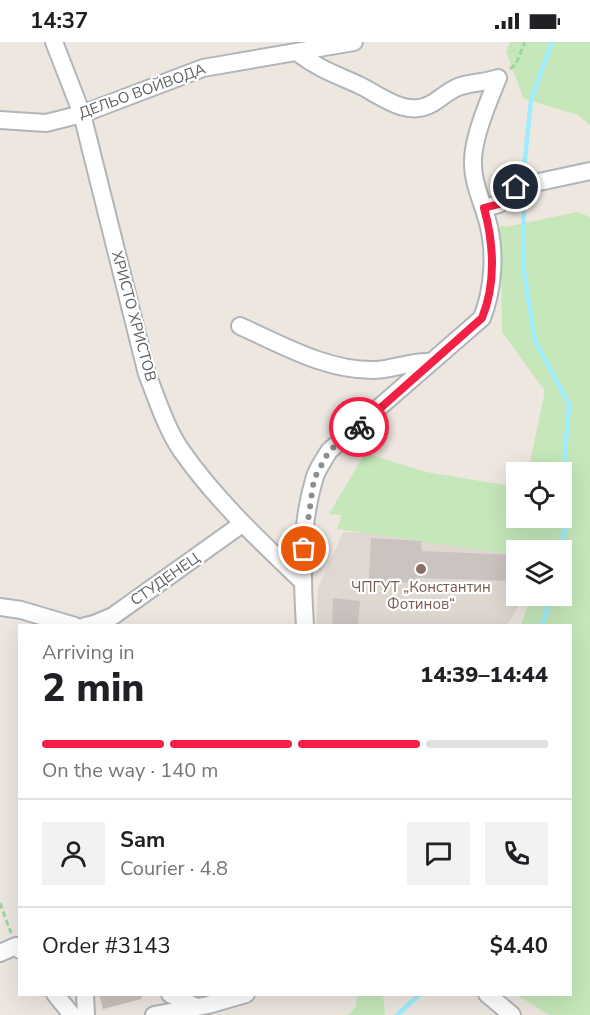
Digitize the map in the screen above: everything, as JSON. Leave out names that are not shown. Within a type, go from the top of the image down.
[{"type":"street","name":"ХРИСТО ХРИСТОВ","points":[[54,42],[82,114],[150,382],[180,448],[242,524],[303,582]]},
{"type":"street","name":"ДЕЛЬО ВОЙВОДА","points":[[0,120],[46,123],[82,114],[203,68],[344,44]]},
{"type":"street","points":[[298,53],[330,74],[359,85],[387,102],[407,107],[428,106],[459,87],[485,83],[498,78]]},
{"type":"street","points":[[305,624],[304,549],[314,479],[329,451],[413,381],[430,362],[482,318],[488,303],[492,253],[472,160],[484,111],[498,78]]},
{"type":"street","points":[[484,208],[499,204],[516,187],[590,171]]},
{"type":"street","points":[[240,326],[315,360],[376,370],[416,361],[430,362]]},
{"type":"street","name":"СТУДЕНЕЦ","points":[[94,624],[113,616],[242,524]]},
{"type":"street","points":[[0,607],[21,610],[68,624]]},
{"type":"street","points":[[0,953],[18,948]]},
{"type":"street","points":[[57,996],[72,1015]]},
{"type":"street","points":[[85,996],[86,1015]]},
{"type":"street","points":[[176,996],[204,1005]]},
{"type":"street","points":[[154,1015],[238,996]]},
{"type":"street","points":[[487,996],[495,1015]]},
{"type":"street","points":[[488,996],[512,1015]]},
{"type":"path","points":[[498,78],[516,64],[525,42]]},
{"type":"path","points":[[0,903],[18,948]]},
{"type":"shaded area","name":"ЧПГУТ „Константин Фотинов“","points":[[343,532],[544,539],[506,540],[506,606],[519,606],[508,624],[316,624],[318,588]]},
{"type":"green space","points":[[510,42],[590,42],[590,125],[578,115],[524,99],[506,52]]},
{"type":"green space","points":[[577,212],[590,217],[590,1015],[549,1015],[519,996],[572,996],[572,624],[521,624],[528,606],[572,606],[572,540],[506,540],[506,554],[337,529],[342,515],[329,514],[365,453],[426,472],[506,485],[506,528],[572,528],[572,462],[530,462],[545,391],[502,332],[501,256],[491,230],[500,228],[500,225],[506,227]]},
{"type":"green space","points":[[357,996],[383,996],[385,1015],[348,1015],[356,1007]]},
{"type":"building","points":[[371,538],[421,541],[422,551],[506,555],[506,581],[417,578],[417,583],[369,580]]},
{"type":"building","points":[[333,598],[360,601],[358,624],[332,624]]},
{"type":"building","points":[[100,996],[141,996],[142,999],[103,1009]]},
{"type":"waterway","points":[[552,42],[531,100],[524,169],[523,266],[535,341],[569,404],[565,454],[567,517],[563,540]]},
{"type":"waterway","points":[[543,624],[548,606]]},
{"type":"waterway","points":[[397,1015],[418,996]]},
{"type":"way so far","points":[[304,549],[314,479],[329,451],[359,427]]},
{"type":"place","name":"ЧПГУТ „Константин Фотинов“","points":[[421,569]]},
{"type":"route","points":[[359,427],[482,318],[488,303],[492,253],[489,225],[484,208],[499,204],[516,187]]}]
